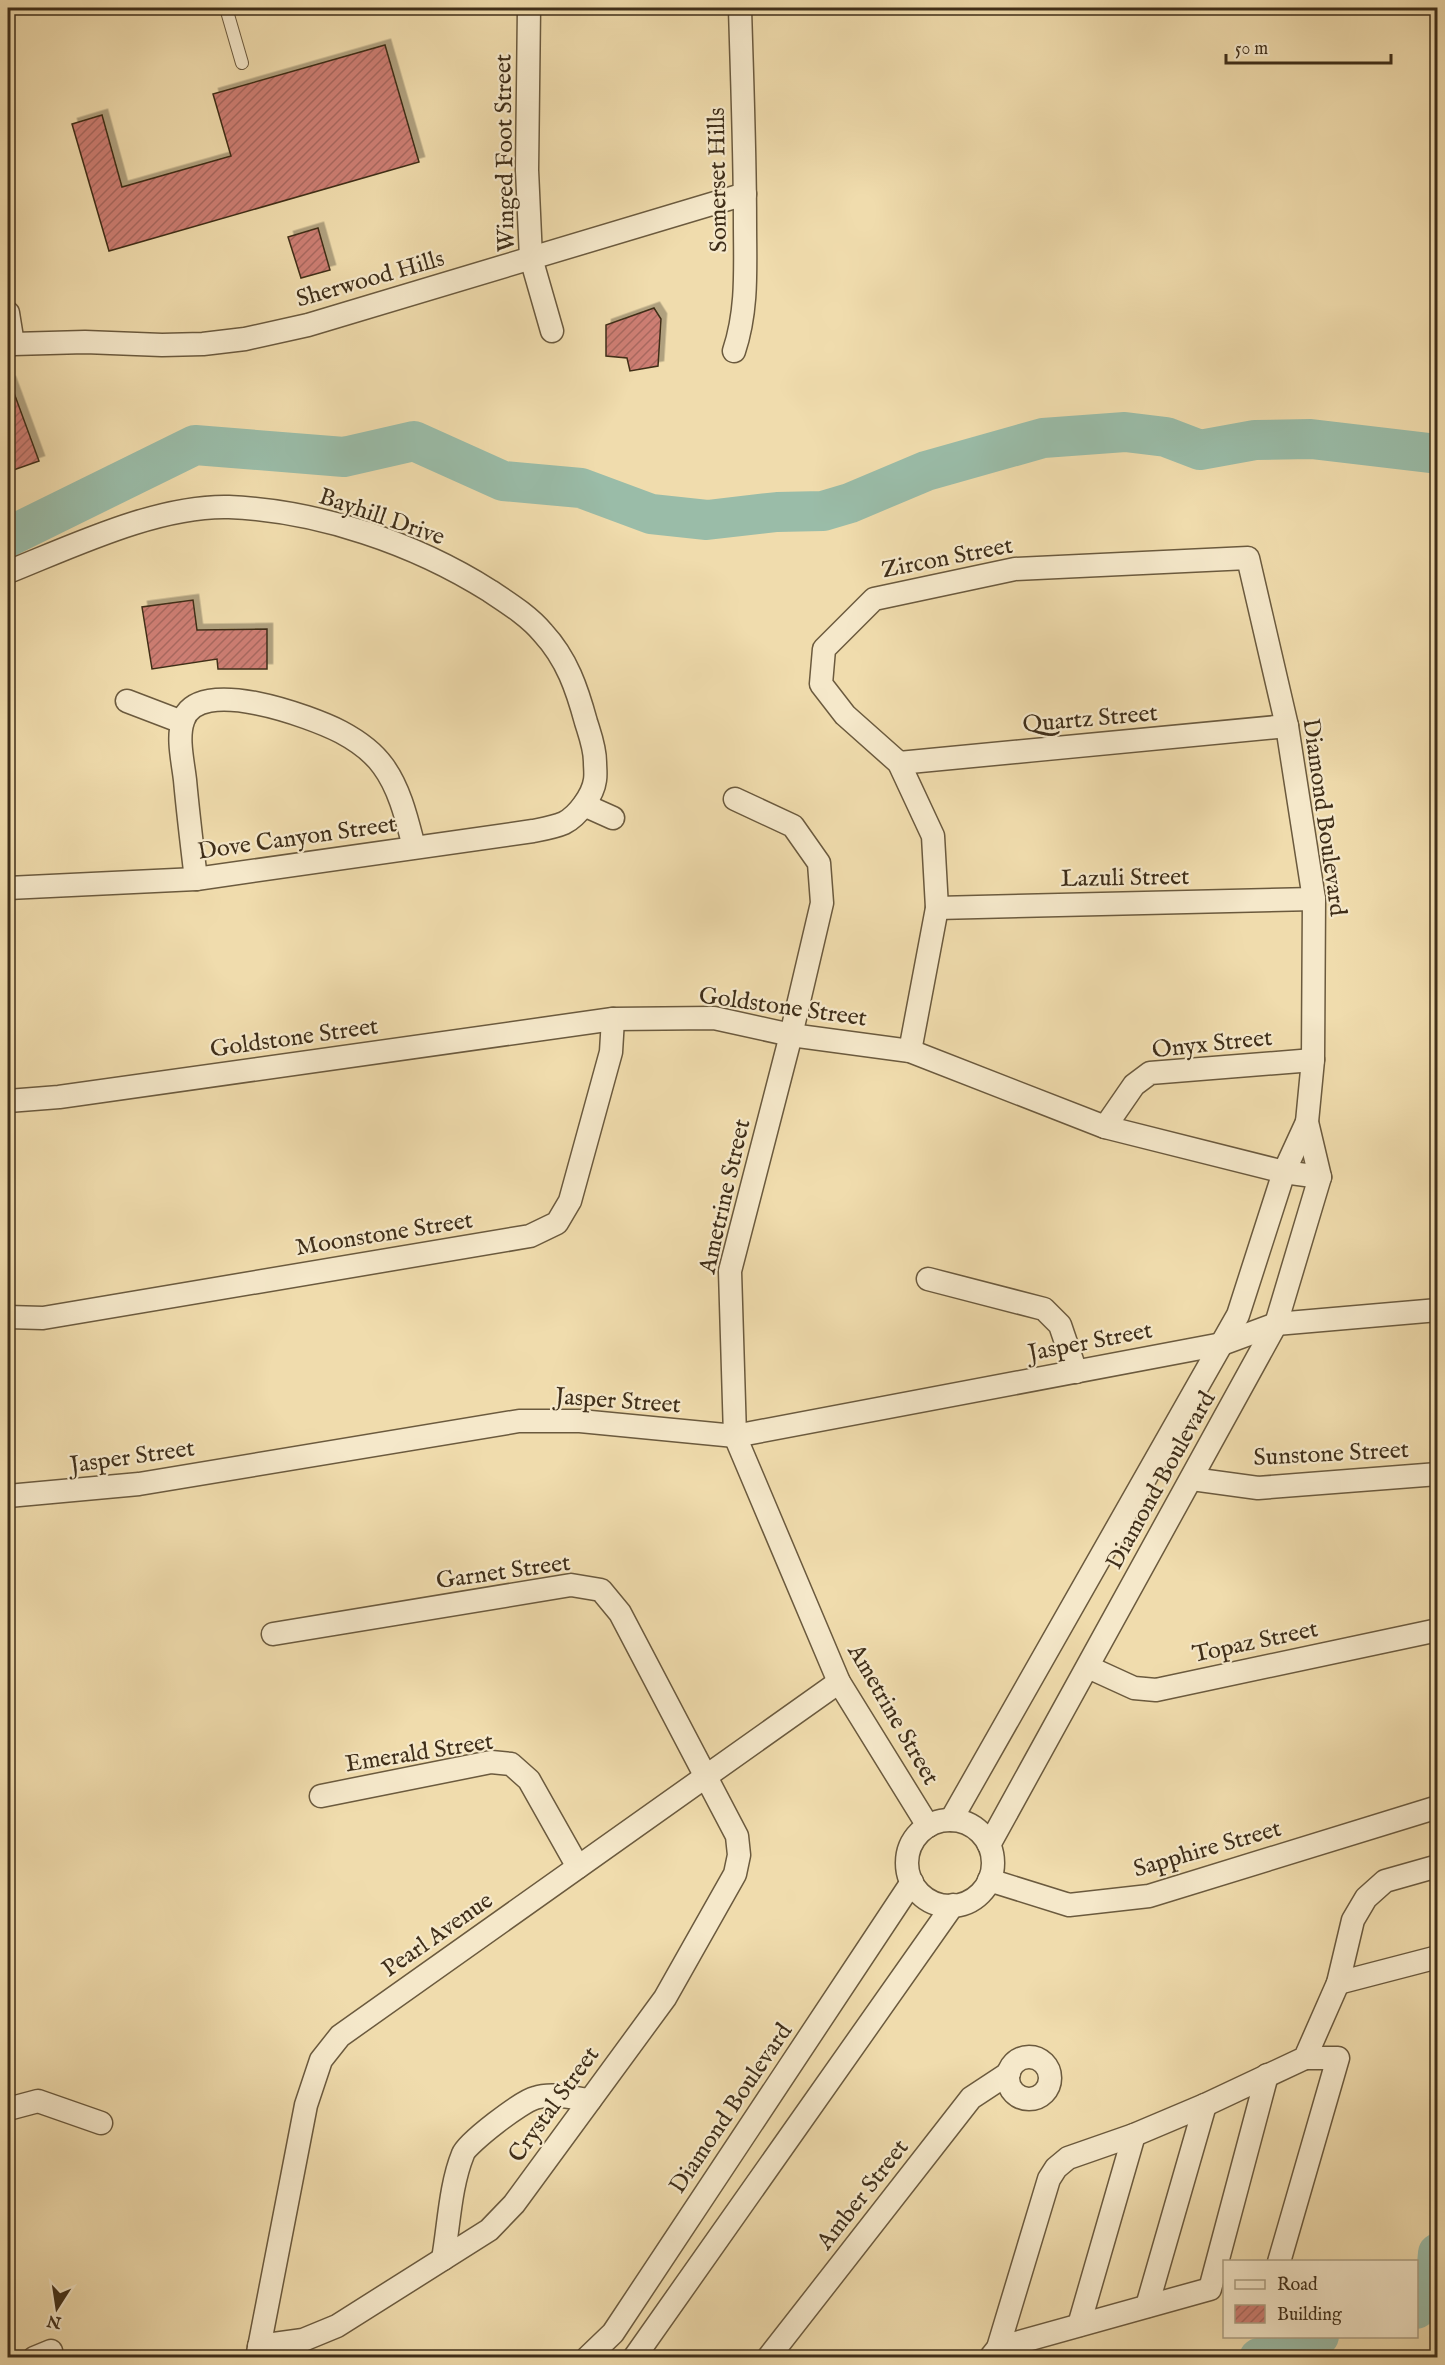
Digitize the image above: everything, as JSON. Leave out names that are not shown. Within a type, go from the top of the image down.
[{"type":"street","name":"Winged Foot Street","points":[[529,8],[527,170],[531,258],[552,331]]},
{"type":"street","name":"Somerset Hills","points":[[734,351],[741,331],[745,305],[745,194],[740,8]]},
{"type":"street","name":"Sherwood Hills","points":[[10,350],[85,342],[162,345],[203,344],[245,339],[308,325],[745,194]]},
{"type":"street","points":[[8,313],[10,350]]},
{"type":"street","name":"Bayhill Drive","points":[[8,572],[129,526],[178,511],[226,507],[267,510],[319,520],[368,534],[421,555],[453,570],[510,604],[543,632],[563,659],[576,687],[595,752],[595,782],[584,805]]},
{"type":"street","name":"Diamond Boulevard","points":[[989,1845],[1276,1324],[1320,1177],[1307,1122],[1313,1060],[1314,899],[1287,726],[1248,558]]},
{"type":"street","name":"Zircon Street","points":[[899,764],[845,715],[821,684],[824,649],[874,599],[1015,569],[1248,558]]},
{"type":"street","points":[[196,879],[181,749],[182,722],[189,709],[205,700],[250,702],[312,719],[342,732],[364,747],[383,766],[406,816],[414,847]]},
{"type":"street","points":[[127,701],[182,722]]},
{"type":"street","name":"Quartz Street","points":[[899,764],[1287,726]]},
{"type":"street","points":[[899,764],[933,836],[938,908],[910,1051]]},
{"type":"street","name":"Ametrine Street","points":[[735,799],[793,826],[819,863],[822,903],[791,1035],[730,1271],[735,1436],[839,1682],[928,1826]]},
{"type":"street","points":[[584,805],[613,818]]},
{"type":"street","name":"Dove Canyon Street","points":[[8,888],[196,879],[533,831],[566,822],[584,805]]},
{"type":"street","name":"Lazuli Street","points":[[938,908],[1314,899]]},
{"type":"street","name":"Goldstone Street","points":[[8,1101],[59,1097],[613,1019],[714,1018],[791,1035],[910,1051],[1105,1127],[1284,1172],[1320,1177]]},
{"type":"street","name":"Moonstone Street","points":[[8,1317],[43,1317],[530,1236],[557,1223],[570,1202],[612,1052],[613,1019]]},
{"type":"street","name":"Onyx Street","points":[[1105,1127],[1134,1085],[1150,1073],[1313,1060]]},
{"type":"street","name":"Diamond Boulevard","points":[[951,1820],[1238,1315],[1284,1172],[1307,1122]]},
{"type":"street","points":[[928,1279],[1044,1309],[1060,1325],[1076,1372]]},
{"type":"street","name":"Jasper Street","points":[[8,1496],[139,1484],[519,1421],[580,1422],[735,1436],[1222,1344],[1276,1324],[1437,1310]]},
{"type":"street","name":"Sunstone Street","points":[[1192,1479],[1258,1488],[1437,1474]]},
{"type":"street","name":"Garnet Street","points":[[273,1634],[571,1585],[601,1590],[620,1613],[707,1776]]},
{"type":"street","name":"Topaz Street","points":[[1088,1667],[1134,1688],[1156,1690],[1437,1630]]},
{"type":"street","name":"Pearl Avenue","points":[[258,2352],[306,2105],[321,2060],[340,2036],[839,1682]]},
{"type":"street","name":"Emerald Street","points":[[321,1796],[491,1762],[511,1764],[529,1780],[578,1867]]},
{"type":"street","name":"Crystal Street","points":[[258,2352],[303,2340],[337,2326],[489,2230],[514,2204],[665,1998],[735,1874],[739,1855],[737,1836],[707,1776]]},
{"type":"street","name":"Sapphire Street","points":[[989,1880],[1068,1905],[1149,1896],[1437,1807]]},
{"type":"street","points":[[951,1820],[974,1827],[983,1835],[993,1857],[993,1869],[989,1880],[975,1898],[952,1905],[930,1900],[920,1893],[912,1882],[908,1870],[911,1845],[918,1834],[928,1826],[951,1820]]},
{"type":"street","points":[[1305,2058],[1338,1983],[1353,1920],[1366,1898],[1385,1881],[1437,1866]]},
{"type":"street","name":"Diamond Boulevard","points":[[587,2358],[613,2333],[912,1882]]},
{"type":"street","points":[[634,2358],[952,1905]]},
{"type":"street","points":[[1338,1983],[1437,1957]]},
{"type":"street","points":[[994,2353],[1049,2180],[1056,2168],[1068,2158],[1134,2135],[1305,2058],[1338,2058],[1280,2260]]},
{"type":"street","name":"Amber Street","points":[[768,2358],[971,2098],[1008,2073]]},
{"type":"street","points":[[1223,2260],[1267,2075]]},
{"type":"street","points":[[444,2259],[456,2177],[463,2152],[473,2140],[533,2098],[551,2095],[590,2100]]},
{"type":"street","points":[[8,2109],[38,2101],[101,2123]]},
{"type":"street","points":[[1147,2306],[1205,2105]]},
{"type":"street","points":[[1078,2325],[1134,2135]]},
{"type":"street","points":[[994,2353],[1078,2325],[1217,2286],[1223,2261]]},
{"type":"lane","points":[[226,8],[242,63]]},
{"type":"building","points":[[385,45],[419,162],[109,251],[72,124],[102,115],[122,187],[231,156],[213,94]]},
{"type":"building","points":[[318,228],[330,270],[301,278],[288,237]]},
{"type":"building","points":[[654,308],[661,319],[658,366],[630,371],[627,358],[606,356],[606,325]]},
{"type":"building","points":[[8,382],[10,382],[39,461],[8,472]]},
{"type":"building","points":[[193,600],[197,630],[267,629],[267,669],[218,669],[217,659],[152,669],[142,607]]},
{"type":"waterway","points":[[8,537],[195,445],[344,457],[414,441],[503,481],[581,488],[651,514],[707,520],[777,512],[823,511],[850,503],[926,471],[1043,438],[1125,432],[1166,437],[1200,450],[1255,440],[1311,439],[1438,454]]},
{"type":"waterway","points":[[1418,2307],[1428,2297],[1434,2284],[1438,2253]]},
{"type":"waterway","points":[[1259,2358],[1314,2338]]}]
